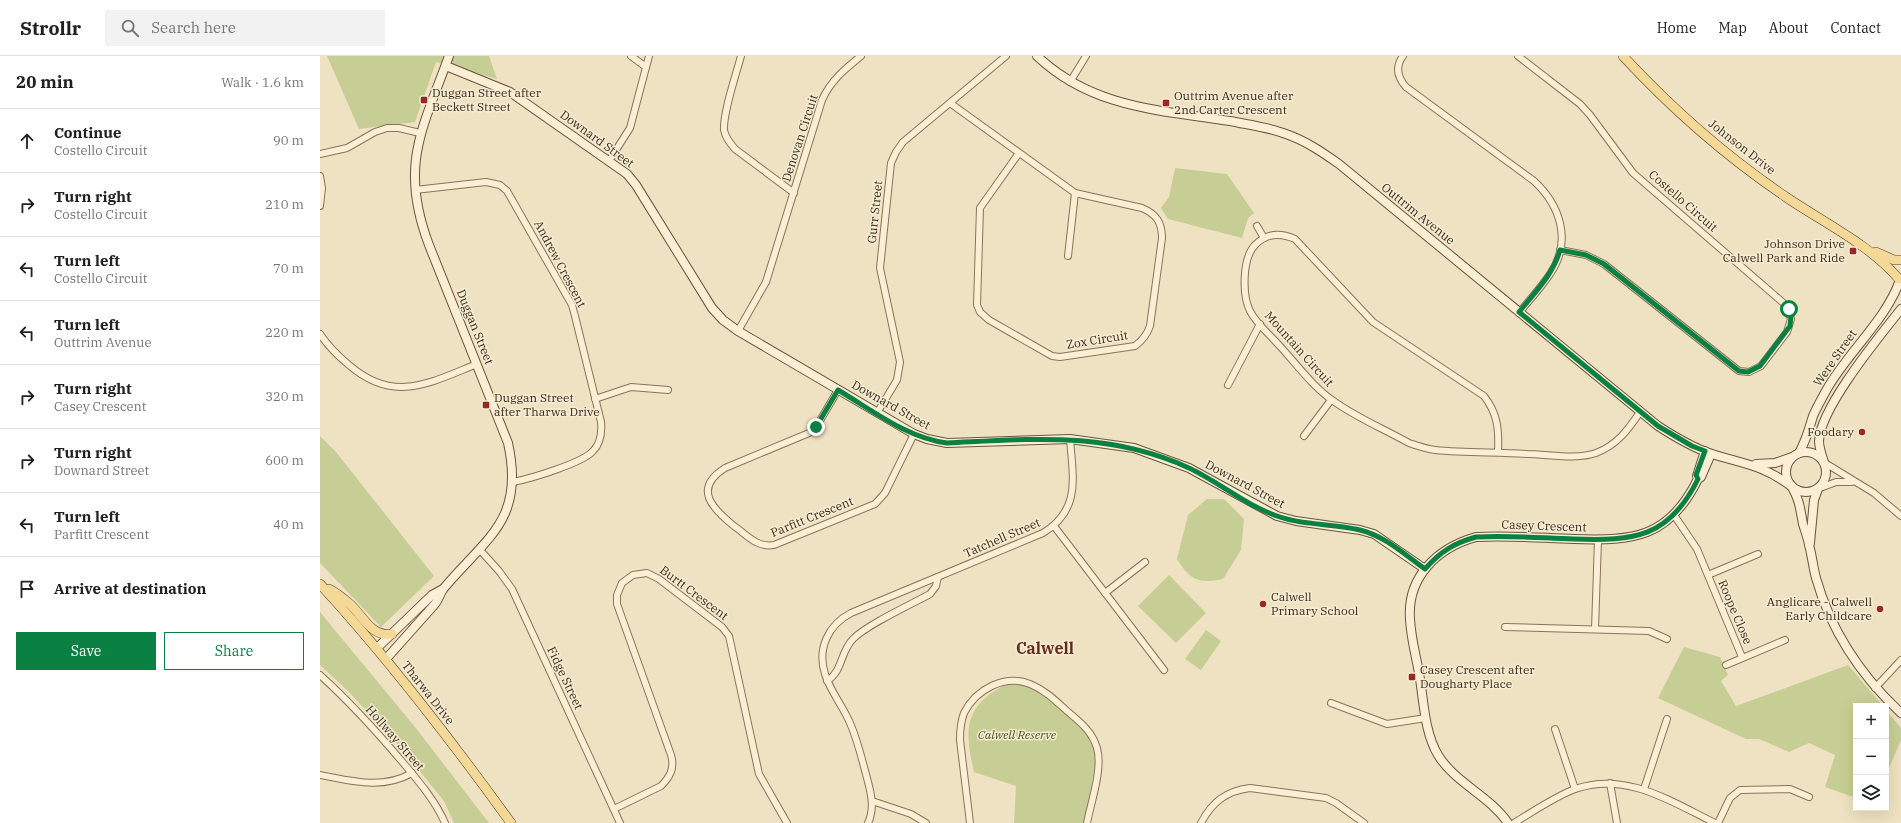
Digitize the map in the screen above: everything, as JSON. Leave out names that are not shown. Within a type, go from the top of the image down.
[{"type":"main road","name":"Johnson Drive","points":[[1624,56],[1672,105],[1736,159],[1786,197],[1857,243],[1887,266],[1900,281]]},
{"type":"main road","name":"Johnson Drive","points":[[1857,243],[1884,256],[1901,260]]},
{"type":"main road","points":[[1900,281],[1901,268]]},
{"type":"main road","points":[[320,584],[336,593],[374,630],[380,633],[392,634]]},
{"type":"main road","name":"Tharwa Drive","points":[[320,584],[386,659],[511,823]]},
{"type":"street","name":"Duggan Street","points":[[386,659],[436,602],[443,589],[494,533],[503,518],[509,502],[512,482],[512,460],[508,443],[422,224],[415,190],[415,162],[420,133],[449,56]]},
{"type":"street","points":[[631,56],[646,67]]},
{"type":"street","points":[[609,161],[630,128],[649,56]]},
{"type":"street","name":"Denovan Circuit","points":[[741,56],[725,121],[725,134],[729,142],[735,148],[794,193]]},
{"type":"street","name":"Denovan Circuit","points":[[738,330],[766,282],[827,88],[839,74],[861,56]]},
{"type":"street","name":"Gurr Street","points":[[877,413],[897,380],[900,362],[880,268],[891,163],[903,142],[1006,56]]},
{"type":"street","name":"Outtrim Avenue","points":[[1037,56],[1070,82],[1091,93],[1125,104],[1263,127],[1286,134],[1308,144],[1339,164],[1640,412],[1668,433],[1708,453],[1762,468],[1792,487]]},
{"type":"street","points":[[1070,82],[1086,56]]},
{"type":"street","points":[[1403,56],[1398,63],[1397,71],[1399,78],[1406,87],[1544,191],[1558,215],[1561,229],[1560,250],[1556,263],[1550,274],[1519,312]]},
{"type":"street","name":"Costello Circuit","points":[[1518,56],[1580,104],[1590,115],[1633,173],[1786,306],[1791,316],[1790,326],[1760,366],[1748,372],[1739,371],[1604,264],[1586,255],[1560,250]]},
{"type":"street","name":"Downard Street","points":[[446,66],[510,92],[627,174],[636,185],[712,308],[723,320],[914,434],[926,439],[947,443],[1070,439],[1128,447],[1165,458],[1203,475],[1276,516],[1296,521],[1360,530],[1374,534],[1425,569]]},
{"type":"street","name":"Zox Circuit","points":[[950,102],[1075,193],[1150,212],[1159,221],[1162,229],[1162,238],[1150,326],[1142,341],[1135,346],[1060,357],[1048,354],[989,320],[980,312],[977,305],[980,208],[1019,153]]},
{"type":"street","points":[[320,154],[347,148],[375,132],[387,128],[399,128],[420,133]]},
{"type":"street","points":[[320,176],[322,195],[320,206]]},
{"type":"street","name":"Andrew Crescent","points":[[415,190],[486,182],[500,185],[510,194],[572,305],[602,432],[599,442],[594,451],[581,459],[525,479],[512,482]]},
{"type":"street","points":[[1068,256],[1075,193]]},
{"type":"street","points":[[1257,226],[1264,238],[1277,235],[1295,239],[1373,322],[1484,396],[1491,406],[1498,423],[1498,452]]},
{"type":"street","name":"Mountain Circuit","points":[[1264,238],[1256,244],[1248,257],[1244,288],[1250,310],[1260,324],[1316,386],[1331,400],[1381,428],[1422,448],[1574,456],[1595,453],[1608,448],[1620,439],[1640,412]]},
{"type":"street","name":"Were Street","points":[[1796,455],[1807,438],[1814,415],[1827,389],[1894,297],[1900,281]]},
{"type":"street","name":"Were Street","points":[[1824,463],[1819,440],[1829,411],[1849,379],[1901,309]]},
{"type":"street","points":[[1228,385],[1260,324]]},
{"type":"street","points":[[320,334],[338,355],[360,375],[379,384],[393,388],[422,386],[477,364]]},
{"type":"street","points":[[595,399],[631,387],[668,390]]},
{"type":"street","name":"Parfitt Crescent","points":[[838,390],[818,424],[809,433],[724,468],[711,480],[708,494],[712,506],[718,513],[755,542],[762,545],[774,545],[875,504],[885,493],[914,434]]},
{"type":"street","points":[[1304,436],[1331,400]]},
{"type":"street","name":"Tatchell Street","points":[[868,823],[872,801],[856,736],[828,680],[822,663],[822,650],[826,638],[836,623],[851,613],[1043,533],[1054,526],[1065,514],[1072,498],[1070,439]]},
{"type":"street","points":[[1901,516],[1874,492],[1853,482],[1824,463],[1815,454],[1806,452],[1796,455],[1786,469],[1787,478],[1800,502],[1802,518],[1810,546],[1816,578],[1825,605],[1836,630],[1858,666],[1875,688],[1901,713]]},
{"type":"street","name":"Casey Crescent","points":[[1508,823],[1497,810],[1443,762],[1431,741],[1410,619],[1412,594],[1425,569],[1447,548],[1461,541],[1476,537],[1598,540],[1622,539],[1638,536],[1661,525],[1674,515],[1686,500],[1698,479],[1701,477],[1708,453]]},
{"type":"street","name":"Outtrim Avenue","points":[[1750,464],[1775,463],[1796,455]]},
{"type":"street","points":[[1810,546],[1814,500],[1826,477],[1824,463]]},
{"type":"street","points":[[1792,487],[1803,493],[1812,492],[1836,482],[1853,482]]},
{"type":"street","name":"Roope Close","points":[[1674,515],[1692,540],[1742,658]]},
{"type":"street","points":[[1054,526],[1164,670]]},
{"type":"street","points":[[1595,629],[1598,540]]},
{"type":"street","name":"Fidge Street","points":[[480,550],[500,570],[508,583],[620,823]]},
{"type":"street","name":"Roope Close","points":[[1708,575],[1758,554]]},
{"type":"street","points":[[1105,593],[1145,562]]},
{"type":"street","name":"Burtt Crescent","points":[[614,808],[662,786],[668,780],[672,768],[671,755],[617,604],[617,595],[622,583],[633,575],[647,574],[659,579],[722,628],[730,636],[759,774],[787,823]]},
{"type":"street","points":[[828,680],[838,671],[844,653],[854,638],[864,630],[930,594],[936,586],[938,576]]},
{"type":"street","name":"Duggan Street","points":[[377,648],[432,595],[443,589]]},
{"type":"street","points":[[1506,627],[1649,631],[1667,639]]},
{"type":"street","name":"Roope Close","points":[[1726,665],[1785,640]]},
{"type":"street","points":[[1875,688],[1901,660]]},
{"type":"street","name":"Hollway Street","points":[[320,675],[359,713],[412,773],[434,802],[445,823]]},
{"type":"street","points":[[970,823],[960,740],[960,727],[970,702],[979,693],[997,684],[1010,681],[1029,684],[1041,689],[1085,725],[1092,736],[1097,748],[1099,766],[1087,823]]},
{"type":"street","points":[[1331,703],[1387,724],[1426,718]]},
{"type":"street","points":[[1644,789],[1668,719]]},
{"type":"street","points":[[1554,730],[1575,789]]},
{"type":"street","points":[[320,775],[378,784],[392,782],[412,773]]},
{"type":"street","points":[[1610,783],[1617,823]]},
{"type":"street","points":[[1514,823],[1556,798],[1575,789],[1610,783],[1644,789],[1716,823],[1730,798],[1740,790],[1790,789],[1810,798]]},
{"type":"street","points":[[1200,823],[1207,810],[1216,801],[1226,794],[1250,788],[1326,798],[1336,803],[1364,823]]},
{"type":"street","points":[[872,801],[911,814],[926,823]]},
{"type":"green space","points":[[327,56],[489,56],[497,79],[436,62],[415,122],[359,129]]},
{"type":"green space","points":[[1175,168],[1227,174],[1254,213],[1248,218],[1242,238],[1168,219],[1161,208],[1169,197]]},
{"type":"green space","points":[[320,436],[336,452],[434,576],[381,627],[320,563]]},
{"type":"green space","points":[[1207,499],[1224,499],[1244,519],[1241,550],[1223,579],[1207,581],[1196,579],[1191,576],[1186,572],[1177,559],[1188,515]]},
{"type":"green space","points":[[1169,575],[1206,613],[1176,643],[1138,606]]},
{"type":"green space","points":[[320,612],[415,727],[489,823],[454,823],[444,801],[400,747],[348,691],[320,665]]},
{"type":"green space","points":[[1206,630],[1221,641],[1201,670],[1185,659]]},
{"type":"green space","points":[[1684,647],[1720,657],[1728,675],[1721,681],[1736,706],[1848,665],[1880,703],[1853,703],[1853,797],[1825,787],[1835,755],[1809,743],[1789,752],[1759,739],[1746,739],[1658,698]]},
{"type":"green space","name":"Calwell Reserve","points":[[1005,685],[1026,685],[1043,694],[1087,732],[1096,758],[1085,823],[1014,823],[1016,786],[974,772],[969,744],[970,721],[981,702],[991,693]]},
{"type":"green space","points":[[1889,714],[1901,728],[1901,740],[1889,768]]},
{"type":"place","name":"Duggan Street after Beckett Street","points":[[424,100]]},
{"type":"place","name":"Outtrim Avenue after 2nd Carter Crescent","points":[[1166,103]]},
{"type":"place","name":"Johnson Drive Calwell Park and Ride","points":[[1853,251]]},
{"type":"place","name":"Duggan Street after Tharwa Drive","points":[[486,405]]},
{"type":"place","name":"Foodary","points":[[1862,432]]},
{"type":"place","name":"Calwell Primary School","points":[[1263,604]]},
{"type":"place","name":"Anglicare - Calwell Early Childcare","points":[[1880,609]]},
{"type":"place","name":"Casey Crescent after Dougharty Place","points":[[1412,677]]},
{"type":"district","name":"Calwell","points":[[1045,648]]},
{"type":"route","points":[[816,427],[838,390],[914,434],[933,441],[947,443],[1070,439],[1086,440],[1134,448],[1189,468],[1276,516],[1296,521],[1360,530],[1374,534],[1425,569],[1447,548],[1461,541],[1476,537],[1492,536],[1614,540],[1638,536],[1661,525],[1674,515],[1686,500],[1698,479],[1696,475],[1705,451],[1692,446],[1658,426],[1519,312],[1550,274],[1556,263],[1560,250],[1586,255],[1599,260],[1739,371],[1748,372],[1755,370],[1760,366],[1787,332],[1791,319],[1789,309]]}]
